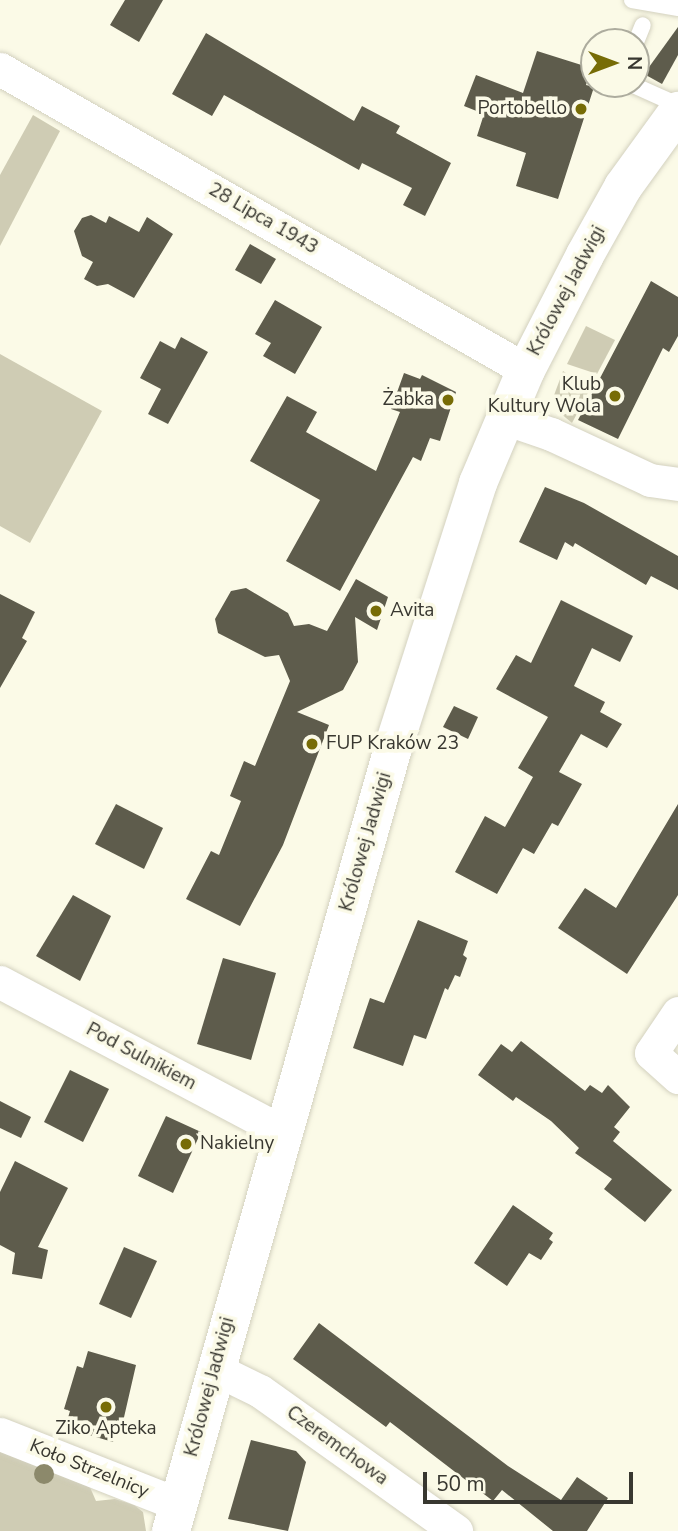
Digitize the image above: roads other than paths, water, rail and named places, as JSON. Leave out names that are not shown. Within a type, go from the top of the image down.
[{"type":"street","name":"28 Lipca 1943","points":[[0,69],[526,370]]},
{"type":"street","name":"Królowej Jadwigi","points":[[175,1518],[282,1131],[423,649],[504,418],[526,370],[623,187],[678,111]]},
{"type":"street","points":[[504,418],[551,434],[650,480],[678,484]]},
{"type":"street","name":"Pod Sulnikiem","points":[[0,982],[282,1131]]},
{"type":"street","points":[[678,1013],[651,1053],[678,1077]]},
{"type":"street","name":"Czeremchowa","points":[[215,1369],[261,1391],[456,1531]]},
{"type":"street","name":"Koło Strzelnicy","points":[[0,1434],[175,1518]]},
{"type":"lane","points":[[632,0],[678,8]]},
{"type":"lane","points":[[650,92],[678,105]]},
{"type":"place","name":"Portobello","points":[[581,109]]},
{"type":"place","name":"Klub Kultury Wola","points":[[615,396]]},
{"type":"place","name":"Żabka","points":[[448,400]]},
{"type":"place","name":"Avita","points":[[376,611]]},
{"type":"place","name":"FUP Kraków 23","points":[[312,744]]},
{"type":"place","name":"Nakielny","points":[[186,1144]]},
{"type":"place","name":"Ziko Apteka","points":[[106,1407]]}]
